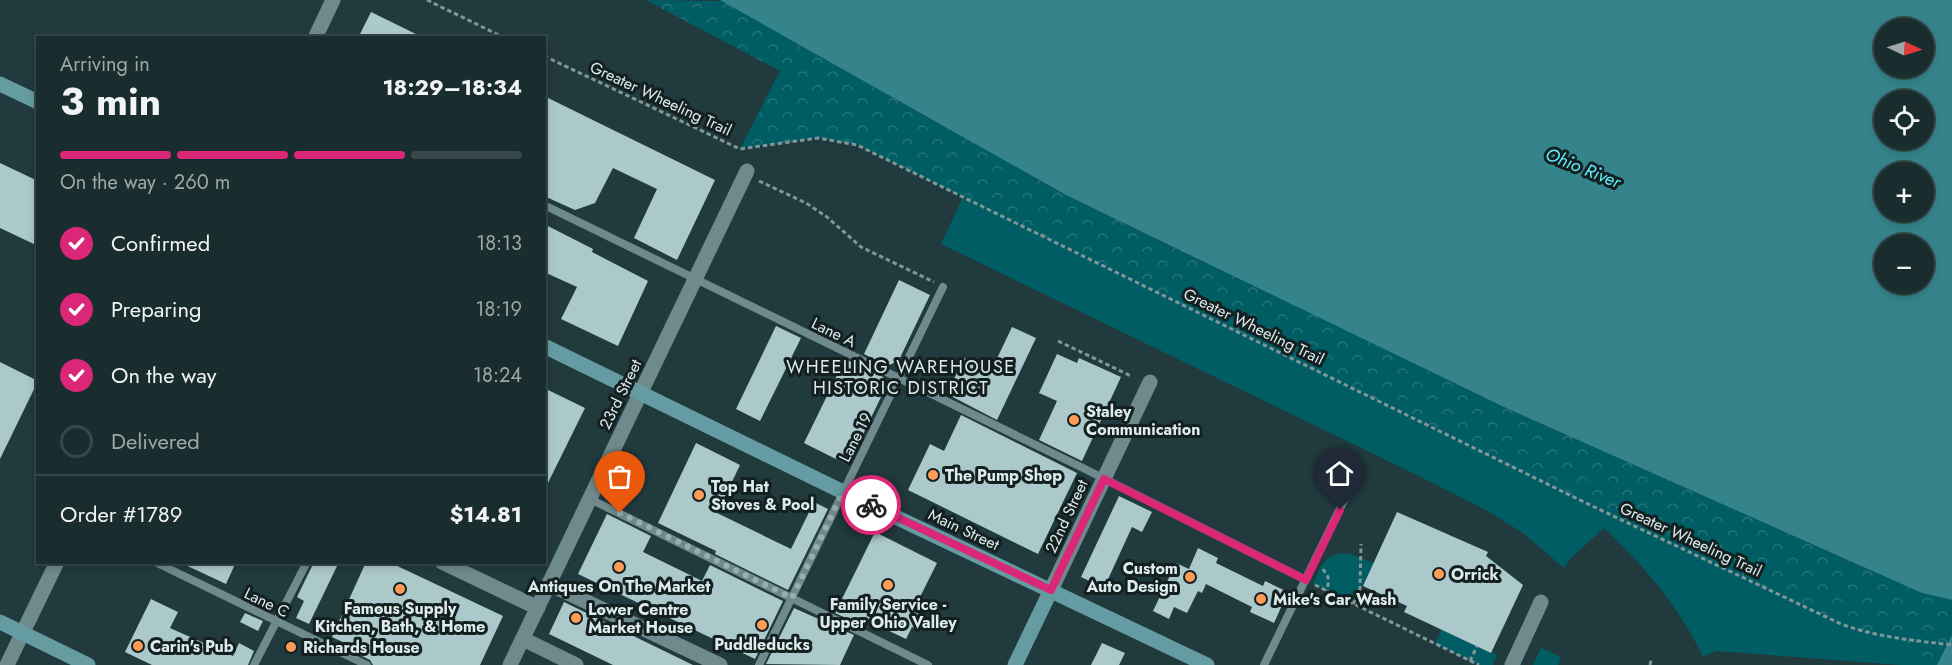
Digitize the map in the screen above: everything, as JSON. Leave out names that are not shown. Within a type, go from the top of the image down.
[{"type":"street","points":[[316,36],[333,0]]},
{"type":"street","points":[[0,84],[36,101]]},
{"type":"street","name":"23rd Street","points":[[510,665],[746,173]]},
{"type":"street","name":"Main Street","points":[[546,347],[843,492],[1207,665]]},
{"type":"street","name":"22nd Street","points":[[1015,665],[1150,382]]},
{"type":"street","points":[[7,665],[56,564]]},
{"type":"street","points":[[446,564],[537,608]]},
{"type":"street","points":[[549,584],[720,665]]},
{"type":"street","points":[[1512,665],[1540,602]]},
{"type":"street","points":[[0,622],[88,665]]},
{"type":"street","points":[[523,639],[576,665]]},
{"type":"lane","name":"Lane A","points":[[546,206],[900,378],[1306,580]]},
{"type":"lane","name":"Lane 19","points":[[759,665],[943,287]]},
{"type":"lane","points":[[1264,665],[1349,490]]},
{"type":"lane","points":[[590,499],[928,665]]},
{"type":"lane","name":"Lane C","points":[[159,564],[367,665]]},
{"type":"lane","points":[[254,665],[306,564]]},
{"type":"path","points":[[427,0],[501,36]]},
{"type":"path","name":"Greater Wheeling Trail","points":[[546,57],[740,149],[818,138],[857,145],[1588,504],[1841,624],[1868,634],[1952,645]]},
{"type":"path","points":[[746,173],[827,217],[861,247],[943,287]]},
{"type":"path","points":[[1058,341],[1131,376]]},
{"type":"path","points":[[1353,604],[1360,589],[1361,544]]},
{"type":"path","points":[[1314,563],[1324,569],[1328,577],[1328,591]]},
{"type":"path","points":[[1306,580],[1479,665]]},
{"type":"path","points":[[1470,661],[1477,646]]},
{"type":"path","points":[[1650,665],[1652,660]]},
{"type":"green space","points":[[646,0],[722,1],[1066,195],[1504,407],[1922,593],[1952,600],[1952,635],[1937,665],[1901,665],[1907,641],[1868,634],[1841,624],[1588,504],[857,145],[818,138],[740,149],[780,71]]},
{"type":"green space","points":[[963,197],[1588,504],[1841,624],[1907,641],[1901,665],[1716,651],[1703,657],[1683,621],[1660,588],[1604,528],[1571,558],[1564,568],[1523,533],[1486,510],[941,244]]},
{"type":"green space","points":[[1341,553],[1351,554],[1374,563],[1353,604],[1313,584],[1326,560]]},
{"type":"green space","points":[[1442,629],[1497,655],[1493,665],[1479,665],[1435,644]]},
{"type":"green space","points":[[1541,648],[1561,657],[1558,665],[1533,665]]},
{"type":"water","name":"Ohio River","points":[[720,0],[1952,0],[1952,600],[1922,593],[1504,407],[1066,195]]},
{"type":"water","points":[[1952,635],[1952,665],[1937,665]]},
{"type":"building","points":[[371,12],[420,36],[359,36]]},
{"type":"building","points":[[546,97],[715,180],[677,260],[634,238],[657,189],[613,168],[595,203],[575,210],[546,197]]},
{"type":"building","points":[[0,163],[36,180],[36,245],[0,228]]},
{"type":"building","points":[[546,225],[648,281],[618,346],[561,319],[577,287],[546,273]]},
{"type":"building","points":[[899,280],[930,295],[899,360],[888,366],[864,354]]},
{"type":"building","points":[[776,326],[801,338],[760,421],[736,409]]},
{"type":"building","points":[[1012,327],[1036,338],[997,420],[947,394],[964,358],[991,371]]},
{"type":"building","name":"Staley Communication","points":[[1057,354],[1077,363],[1079,358],[1121,377],[1082,461],[1039,440],[1057,401],[1039,393]]},
{"type":"building","points":[[845,359],[883,377],[885,389],[848,465],[804,443]]},
{"type":"building","points":[[0,362],[36,380],[36,385],[0,459]]},
{"type":"building","points":[[546,389],[585,408],[546,487]]},
{"type":"building","points":[[961,415],[1077,473],[1038,554],[908,490],[930,444],[944,451]]},
{"type":"building","points":[[696,443],[740,465],[717,513],[791,549],[814,502],[828,509],[788,590],[658,523]]},
{"type":"building","points":[[1119,496],[1152,512],[1142,532],[1132,527],[1104,588],[1081,577]]},
{"type":"building","name":"Orrick","points":[[1397,512],[1488,552],[1486,556],[1523,585],[1491,653],[1404,612],[1407,606],[1363,586]]},
{"type":"building","points":[[607,514],[651,536],[643,552],[702,581],[710,565],[783,601],[755,659],[578,574]]},
{"type":"building","name":"Family Service - Upper Ohio Valley","points":[[875,532],[937,563],[913,611],[923,616],[917,629],[912,627],[906,639],[862,618],[859,624],[835,613]]},
{"type":"building","points":[[1198,548],[1218,558],[1216,563],[1263,586],[1265,581],[1288,592],[1274,623],[1250,612],[1252,607],[1206,584],[1202,593],[1198,591],[1187,613],[1174,607],[1169,619],[1153,611],[1176,563],[1189,569]]},
{"type":"building","points":[[183,564],[235,564],[226,584]]},
{"type":"building","points":[[313,564],[338,564],[309,624],[296,618],[304,601],[297,597]]},
{"type":"building","name":"Famous Supply Kitchen, Bath, & Home","points":[[365,564],[393,564],[503,616],[480,665],[373,665],[370,660],[358,654],[360,650],[332,637]]},
{"type":"building","points":[[151,599],[178,612],[170,628],[233,656],[239,643],[254,651],[248,665],[152,665],[125,652]]},
{"type":"building","name":"Lower Centre Market House","points":[[564,602],[693,665],[613,665],[549,634]]},
{"type":"building","points":[[794,608],[854,635],[840,665],[766,664]]},
{"type":"building","points":[[245,613],[263,621],[258,631],[240,622]]},
{"type":"building","points":[[1102,643],[1125,653],[1119,665],[1091,665]]},
{"type":"way so far","points":[[620,513],[792,598],[843,492],[871,505]]},
{"type":"place","name":"Staley Communication","points":[[1074,420]]},
{"type":"place","name":"The Pump Shop","points":[[933,475]]},
{"type":"place","name":"Top Hat Stoves & Pool","points":[[699,495]]},
{"type":"place","name":"Antiques On The Market","points":[[619,567]]},
{"type":"place","name":"Orrick","points":[[1439,574]]},
{"type":"place","name":"Custom Auto Design","points":[[1190,577]]},
{"type":"place","name":"Family Service - Upper Ohio Valley","points":[[888,585]]},
{"type":"place","name":"Famous Supply Kitchen, Bath, & Home","points":[[400,589]]},
{"type":"place","name":"Mike's Car Wash","points":[[1261,599]]},
{"type":"place","name":"Lower Centre Market House","points":[[576,618]]},
{"type":"place","name":"Puddleducks","points":[[762,625]]},
{"type":"place","name":"Carin's Pub","points":[[138,646]]},
{"type":"place","name":"Richards House","points":[[291,647]]},
{"type":"district","name":"WHEELING WAREHOUSE HISTORIC DISTRICT","points":[[901,377]]},
{"type":"route","points":[[871,505],[1051,590],[1104,479],[1306,580],[1340,510]]}]
